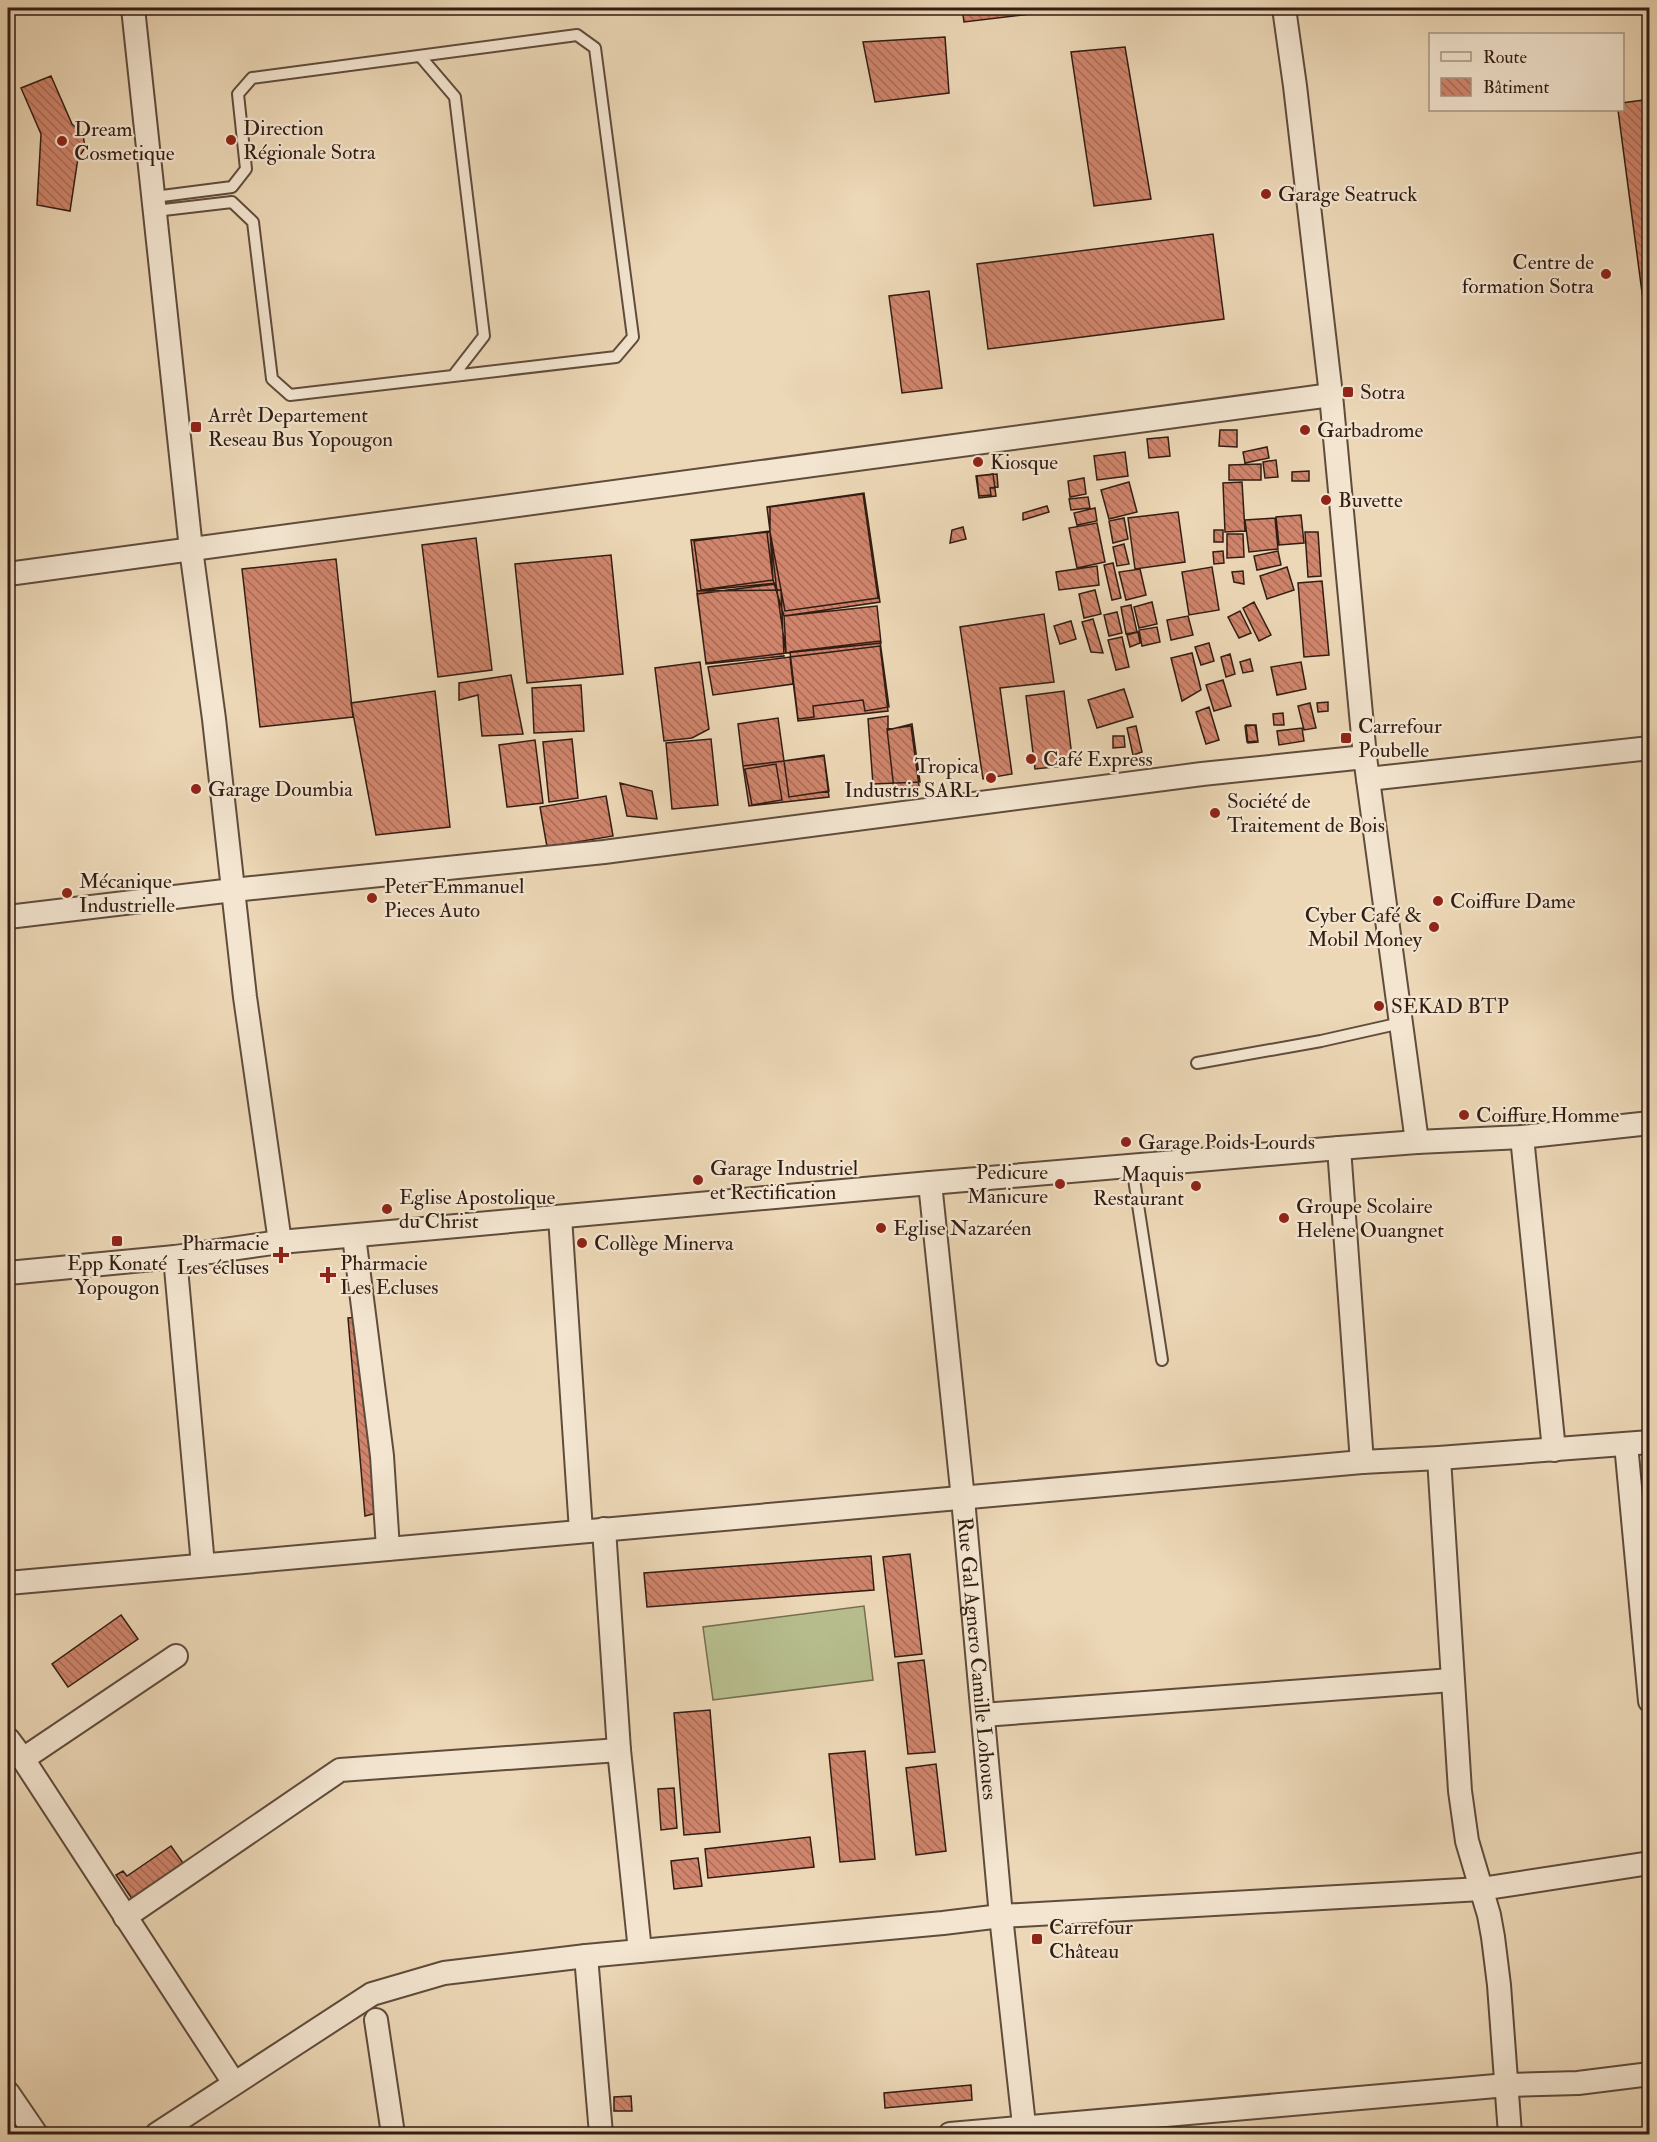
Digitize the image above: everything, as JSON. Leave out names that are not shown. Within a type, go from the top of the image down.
[{"type":"street","points":[[133,8],[191,549],[214,719],[245,997],[280,1242]]},
{"type":"street","points":[[1284,8],[1331,395],[1366,768],[1417,1142]]},
{"type":"street","points":[[8,574],[1331,395]]},
{"type":"street","points":[[8,917],[233,890],[604,852],[1203,774],[1366,768],[1650,748]]},
{"type":"street","points":[[8,1273],[175,1257],[280,1242],[1339,1148],[1522,1137],[1650,1123]]},
{"type":"street","points":[[1522,1137],[1554,1450]]},
{"type":"street","points":[[1339,1148],[1362,1462]]},
{"type":"street","name":"Rue Gal Agnero Camille Lohoues","points":[[930,1183],[1024,2131]]},
{"type":"street","points":[[560,1217],[581,1531]]},
{"type":"street","points":[[354,1236],[382,1456],[388,1549]]},
{"type":"street","points":[[175,1257],[203,1565]]},
{"type":"street","points":[[8,1583],[1362,1462],[1650,1442]]},
{"type":"street","points":[[1626,1444],[1648,1658],[1650,1701]]},
{"type":"street","points":[[1439,1458],[1460,1791],[1467,1841],[1489,1915],[1493,1937],[1499,1985],[1510,2134]]},
{"type":"street","points":[[604,1529],[619,1750],[640,1951]]},
{"type":"street","points":[[22,1759],[176,1656]]},
{"type":"street","points":[[983,1715],[1452,1680]]},
{"type":"street","points":[[8,1739],[234,2083]]},
{"type":"street","points":[[125,1917],[340,1770],[619,1750]]},
{"type":"street","points":[[158,2134],[372,1994],[444,1973],[586,1956],[1001,1916],[1481,1888],[1650,1863]]},
{"type":"street","points":[[586,1956],[601,2134]]},
{"type":"street","points":[[376,2020],[393,2134]]},
{"type":"street","points":[[950,2134],[1024,2131],[1507,2085],[1578,2083],[1650,2074]]},
{"type":"street","points":[[8,2093],[36,2134]]},
{"type":"lane","points":[[577,35],[595,48],[633,337],[616,357],[290,395],[272,379],[253,222],[232,202],[155,204],[232,187],[246,169],[238,94],[252,78],[577,35]]},
{"type":"lane","points":[[420,56],[454,97],[484,336],[453,376]]},
{"type":"lane","points":[[1197,1063],[1321,1041],[1401,1023]]},
{"type":"lane","points":[[1132,1166],[1162,1359]]},
{"type":"green space","points":[[864,1606],[873,1680],[713,1700],[703,1627]]},
{"type":"building","points":[[962,8],[1047,8],[1047,12],[964,22]]},
{"type":"building","points":[[945,37],[949,93],[875,102],[863,42]]},
{"type":"building","points":[[1125,47],[1151,199],[1094,206],[1071,52]]},
{"type":"building","name":"Dream Cosmetique","points":[[51,76],[72,124],[83,134],[85,148],[78,158],[70,211],[37,205],[41,134],[21,88]]},
{"type":"building","points":[[1650,99],[1650,338],[1648,338],[1618,111],[1624,111],[1624,103]]},
{"type":"building","points":[[1213,234],[1224,319],[988,349],[977,264]]},
{"type":"building","points":[[929,291],[942,388],[902,393],[889,296]]},
{"type":"building","points":[[1220,430],[1237,430],[1237,447],[1219,446]]},
{"type":"building","points":[[1168,437],[1170,456],[1149,458],[1147,439]]},
{"type":"building","points":[[1267,447],[1269,458],[1245,463],[1243,452]]},
{"type":"building","points":[[1125,452],[1128,476],[1097,480],[1094,456]]},
{"type":"building","points":[[1276,460],[1278,477],[1265,478],[1263,462]]},
{"type":"building","points":[[1261,464],[1261,480],[1229,480],[1229,465]]},
{"type":"building","points":[[1309,471],[1309,481],[1292,481],[1292,472]]},
{"type":"building","points":[[993,474],[996,496],[979,498],[976,476]]},
{"type":"building","points":[[997,474],[998,487],[990,488],[991,495],[979,496],[977,476]]},
{"type":"building","points":[[1084,478],[1086,494],[1070,497],[1068,481]]},
{"type":"building","points":[[1129,482],[1137,512],[1109,519],[1101,490]]},
{"type":"building","points":[[1242,482],[1245,531],[1225,532],[1223,483]]},
{"type":"building","points":[[864,493],[880,602],[784,616],[773,580],[767,507]]},
{"type":"building","points":[[863,494],[878,598],[785,611],[770,532],[770,507]]},
{"type":"building","points":[[1088,497],[1090,508],[1071,510],[1069,499]]},
{"type":"building","points":[[1047,506],[1049,512],[1023,520],[1023,513]]},
{"type":"building","points":[[1095,508],[1097,521],[1077,525],[1074,513]]},
{"type":"building","points":[[1178,512],[1185,562],[1135,569],[1128,518]]},
{"type":"building","points":[[1301,515],[1304,543],[1279,545],[1276,517]]},
{"type":"building","points":[[1124,518],[1128,539],[1113,543],[1109,521]]},
{"type":"building","points":[[1275,518],[1278,549],[1249,552],[1245,520]]},
{"type":"building","points":[[1097,523],[1105,562],[1077,568],[1069,528]]},
{"type":"building","points":[[963,527],[966,539],[950,543],[952,530]]},
{"type":"building","points":[[1214,530],[1223,530],[1223,542],[1214,542]]},
{"type":"building","points":[[770,531],[767,533],[773,580],[701,590],[694,541]]},
{"type":"building","points":[[770,532],[776,583],[697,591],[691,540]]},
{"type":"building","points":[[1305,532],[1318,532],[1321,576],[1308,577]]},
{"type":"building","points":[[1227,534],[1243,534],[1244,557],[1227,558]]},
{"type":"building","points":[[476,538],[492,670],[438,677],[422,545]]},
{"type":"building","points":[[1124,544],[1129,564],[1117,566],[1113,547]]},
{"type":"building","points":[[1223,551],[1224,563],[1214,564],[1213,552]]},
{"type":"building","points":[[1278,551],[1281,565],[1257,570],[1254,556]]},
{"type":"building","points":[[611,555],[623,674],[527,683],[515,564]]},
{"type":"building","points":[[336,559],[353,717],[260,727],[242,569]]},
{"type":"building","points":[[1113,563],[1121,598],[1112,600],[1104,565]]},
{"type":"building","points":[[1097,566],[1099,585],[1059,590],[1056,572]]},
{"type":"building","points":[[1212,567],[1219,610],[1189,615],[1182,572]]},
{"type":"building","points":[[1287,567],[1294,590],[1267,599],[1260,576]]},
{"type":"building","points":[[1140,569],[1146,595],[1126,600],[1119,572]]},
{"type":"building","points":[[1243,571],[1244,584],[1234,582],[1232,572]]},
{"type":"building","points":[[1322,581],[1329,655],[1304,657],[1298,583]]},
{"type":"building","points":[[776,584],[786,653],[706,663],[697,594]]},
{"type":"building","points":[[781,590],[784,656],[706,664],[697,591]]},
{"type":"building","points":[[1095,590],[1101,614],[1084,618],[1079,594]]},
{"type":"building","points":[[1152,602],[1157,624],[1139,628],[1134,607]]},
{"type":"building","points":[[1254,602],[1271,635],[1259,641],[1243,608]]},
{"type":"building","points":[[1131,605],[1137,632],[1126,634],[1121,607]]},
{"type":"building","points":[[877,606],[881,643],[786,653],[784,616]]},
{"type":"building","points":[[1240,611],[1251,633],[1239,638],[1228,617]]},
{"type":"building","points":[[1117,612],[1122,633],[1109,636],[1104,615]]},
{"type":"building","points":[[1044,614],[1054,682],[1000,688],[1012,774],[983,779],[960,627]]},
{"type":"building","points":[[1188,616],[1193,635],[1171,640],[1167,620]]},
{"type":"building","points":[[1093,619],[1103,653],[1091,652],[1082,622]]},
{"type":"building","points":[[1071,621],[1076,639],[1060,644],[1054,626]]},
{"type":"building","points":[[1157,627],[1160,642],[1142,646],[1139,630]]},
{"type":"building","points":[[1138,632],[1140,643],[1130,647],[1127,635]]},
{"type":"building","points":[[1122,637],[1129,667],[1116,670],[1108,640]]},
{"type":"building","points":[[880,641],[889,707],[865,711],[863,700],[813,706],[814,717],[798,719],[790,652]]},
{"type":"building","points":[[1209,643],[1214,661],[1201,665],[1195,647]]},
{"type":"building","points":[[880,646],[888,711],[798,721],[790,657]]},
{"type":"building","points":[[1192,653],[1201,690],[1182,701],[1171,658]]},
{"type":"building","points":[[1230,654],[1235,674],[1226,677],[1221,657]]},
{"type":"building","points":[[790,657],[793,684],[713,695],[708,667]]},
{"type":"building","points":[[1250,659],[1253,671],[1243,673],[1240,662]]},
{"type":"building","points":[[700,662],[709,729],[692,738],[664,741],[655,668]]},
{"type":"building","points":[[1301,662],[1306,689],[1277,695],[1271,667]]},
{"type":"building","points":[[511,675],[523,734],[482,736],[478,695],[459,700],[459,683]]},
{"type":"building","points":[[1223,680],[1231,706],[1214,711],[1206,685]]},
{"type":"building","points":[[581,685],[584,731],[534,733],[532,688]]},
{"type":"building","points":[[1124,689],[1133,717],[1097,728],[1088,700]]},
{"type":"building","points":[[435,691],[450,827],[376,835],[351,703]]},
{"type":"building","points":[[1064,691],[1073,765],[1035,769],[1026,696]]},
{"type":"building","points":[[1328,702],[1328,711],[1318,712],[1317,703]]},
{"type":"building","points":[[1310,703],[1316,728],[1304,730],[1298,706]]},
{"type":"building","points":[[1209,707],[1219,740],[1206,744],[1196,712]]},
{"type":"building","points":[[1283,713],[1284,725],[1274,725],[1273,714]]},
{"type":"building","points":[[888,716],[888,730],[912,724],[920,782],[873,784],[868,719]]},
{"type":"building","points":[[778,718],[784,761],[743,766],[738,724]]},
{"type":"building","points":[[1246,725],[1256,725],[1258,742],[1248,743]]},
{"type":"building","points":[[1255,725],[1258,741],[1247,742],[1245,726]]},
{"type":"building","points":[[911,726],[919,786],[894,789],[887,729]]},
{"type":"building","points":[[1136,726],[1142,752],[1133,755],[1127,728]]},
{"type":"building","points":[[1302,728],[1304,741],[1279,745],[1277,731]]},
{"type":"building","points":[[1113,736],[1124,736],[1125,747],[1113,748]]},
{"type":"building","points":[[572,739],[578,798],[549,802],[543,742]]},
{"type":"building","points":[[711,739],[718,805],[672,809],[666,743]]},
{"type":"building","points":[[535,740],[543,803],[507,807],[499,745]]},
{"type":"building","points":[[824,755],[829,791],[789,797],[784,761]]},
{"type":"building","points":[[824,756],[829,797],[749,806],[743,766]]},
{"type":"building","points":[[776,764],[782,800],[752,805],[745,769]]},
{"type":"building","points":[[620,783],[652,791],[657,819],[627,816]]},
{"type":"building","points":[[606,796],[613,836],[547,847],[540,807]]},
{"type":"building","points":[[359,1317],[377,1513],[365,1516],[348,1318]]},
{"type":"building","points":[[910,1554],[922,1654],[895,1657],[883,1557]]},
{"type":"building","points":[[871,1556],[874,1590],[647,1607],[644,1573]]},
{"type":"building","points":[[121,1615],[138,1639],[68,1687],[52,1664]]},
{"type":"building","points":[[924,1660],[935,1752],[908,1754],[898,1663]]},
{"type":"building","points":[[710,1710],[720,1832],[684,1835],[674,1713]]},
{"type":"building","points":[[865,1751],[875,1859],[840,1862],[829,1754]]},
{"type":"building","points":[[936,1764],[946,1851],[916,1855],[906,1768]]},
{"type":"building","points":[[674,1788],[677,1828],[661,1830],[658,1789]]},
{"type":"building","points":[[810,1837],[814,1867],[708,1878],[705,1849]]},
{"type":"building","points":[[171,1846],[183,1863],[132,1899],[116,1875],[123,1871],[127,1876]]},
{"type":"building","points":[[698,1858],[702,1886],[674,1889],[671,1861]]},
{"type":"building","points":[[971,2085],[972,2100],[885,2108],[884,2093]]},
{"type":"building","points":[[631,2096],[632,2111],[614,2111],[614,2097]]},
{"type":"place","name":"Direction Régionale Sotra","points":[[231,140]]},
{"type":"place","name":"Dream Cosmetique","points":[[62,141]]},
{"type":"place","name":"Garage Seatruck","points":[[1266,194]]},
{"type":"place","name":"Centre de formation Sotra","points":[[1606,274]]},
{"type":"place","name":"Sotra","points":[[1348,392]]},
{"type":"place","name":"Arrêt Departement Reseau Bus Yopougon","points":[[196,427]]},
{"type":"place","name":"Garbadrome","points":[[1305,430]]},
{"type":"place","name":"Kiosque","points":[[978,462]]},
{"type":"place","name":"Buvette","points":[[1326,500]]},
{"type":"place","name":"Carrefour Poubelle","points":[[1346,738]]},
{"type":"place","name":"Café Express","points":[[1031,759]]},
{"type":"place","name":"Tropica Industris SARL","points":[[991,778]]},
{"type":"place","name":"Garage Doumbia","points":[[196,789]]},
{"type":"place","name":"Société de Traitement de Bois","points":[[1215,813]]},
{"type":"place","name":"Mécanique Industrielle","points":[[67,893]]},
{"type":"place","name":"Peter Emmanuel Pieces Auto","points":[[372,898]]},
{"type":"place","name":"Coiffure Dame","points":[[1438,901]]},
{"type":"place","name":"Cyber Café & Mobil Money","points":[[1434,927]]},
{"type":"place","name":"SEKAD BTP","points":[[1379,1006]]},
{"type":"place","name":"Coiffure Homme","points":[[1464,1115]]},
{"type":"place","name":"Garage Poids Lourds","points":[[1126,1142]]},
{"type":"place","name":"Garage Industriel et Rectification","points":[[698,1180]]},
{"type":"place","name":"Pedicure Manicure","points":[[1060,1184]]},
{"type":"place","name":"Maquis Restaurant","points":[[1196,1186]]},
{"type":"place","name":"Eglise Apostolique du Christ","points":[[387,1209]]},
{"type":"place","name":"Groupe Scolaire Helene Ouangnet","points":[[1284,1218]]},
{"type":"place","name":"Eglise Nazaréen","points":[[881,1228]]},
{"type":"place","name":"Epp Konaté Yopougon","points":[[117,1241]]},
{"type":"place","name":"Collège Minerva","points":[[582,1243]]},
{"type":"place","name":"Pharmacie Les écluses","points":[[281,1255]]},
{"type":"place","name":"Pharmacie Les Ecluses","points":[[328,1275]]},
{"type":"place","name":"Carrefour Château","points":[[1037,1939]]}]
